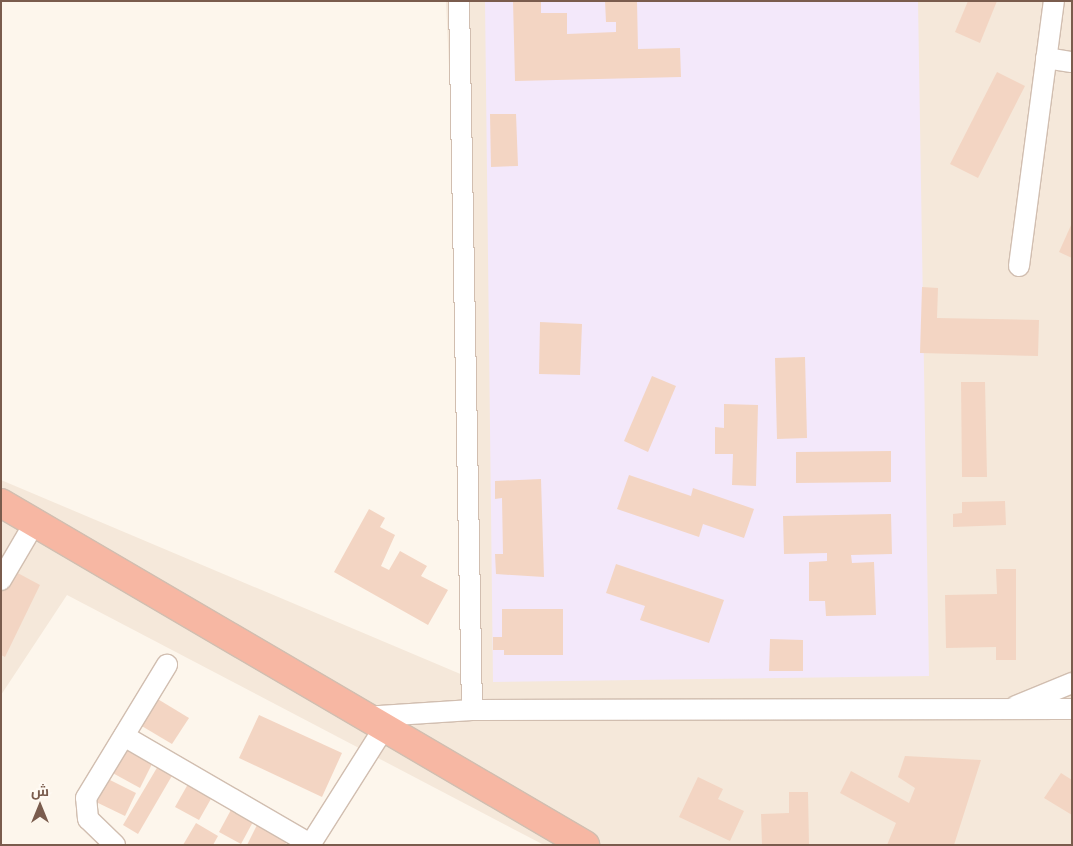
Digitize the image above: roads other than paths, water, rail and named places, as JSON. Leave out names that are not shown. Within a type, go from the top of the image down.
[{"type":"highway","points":[[1,503],[585,845]]},
{"type":"street","points":[[459,1],[472,710]]},
{"type":"street","points":[[1018,266],[1054,1]]},
{"type":"street","points":[[1046,58],[1072,62]]},
{"type":"street","points":[[1,580],[35,522]]},
{"type":"street","points":[[115,845],[88,819],[86,798],[167,665]]},
{"type":"street","points":[[1007,709],[1072,683]]},
{"type":"street","points":[[124,736],[310,844],[374,722],[472,710],[1072,709]]}]
